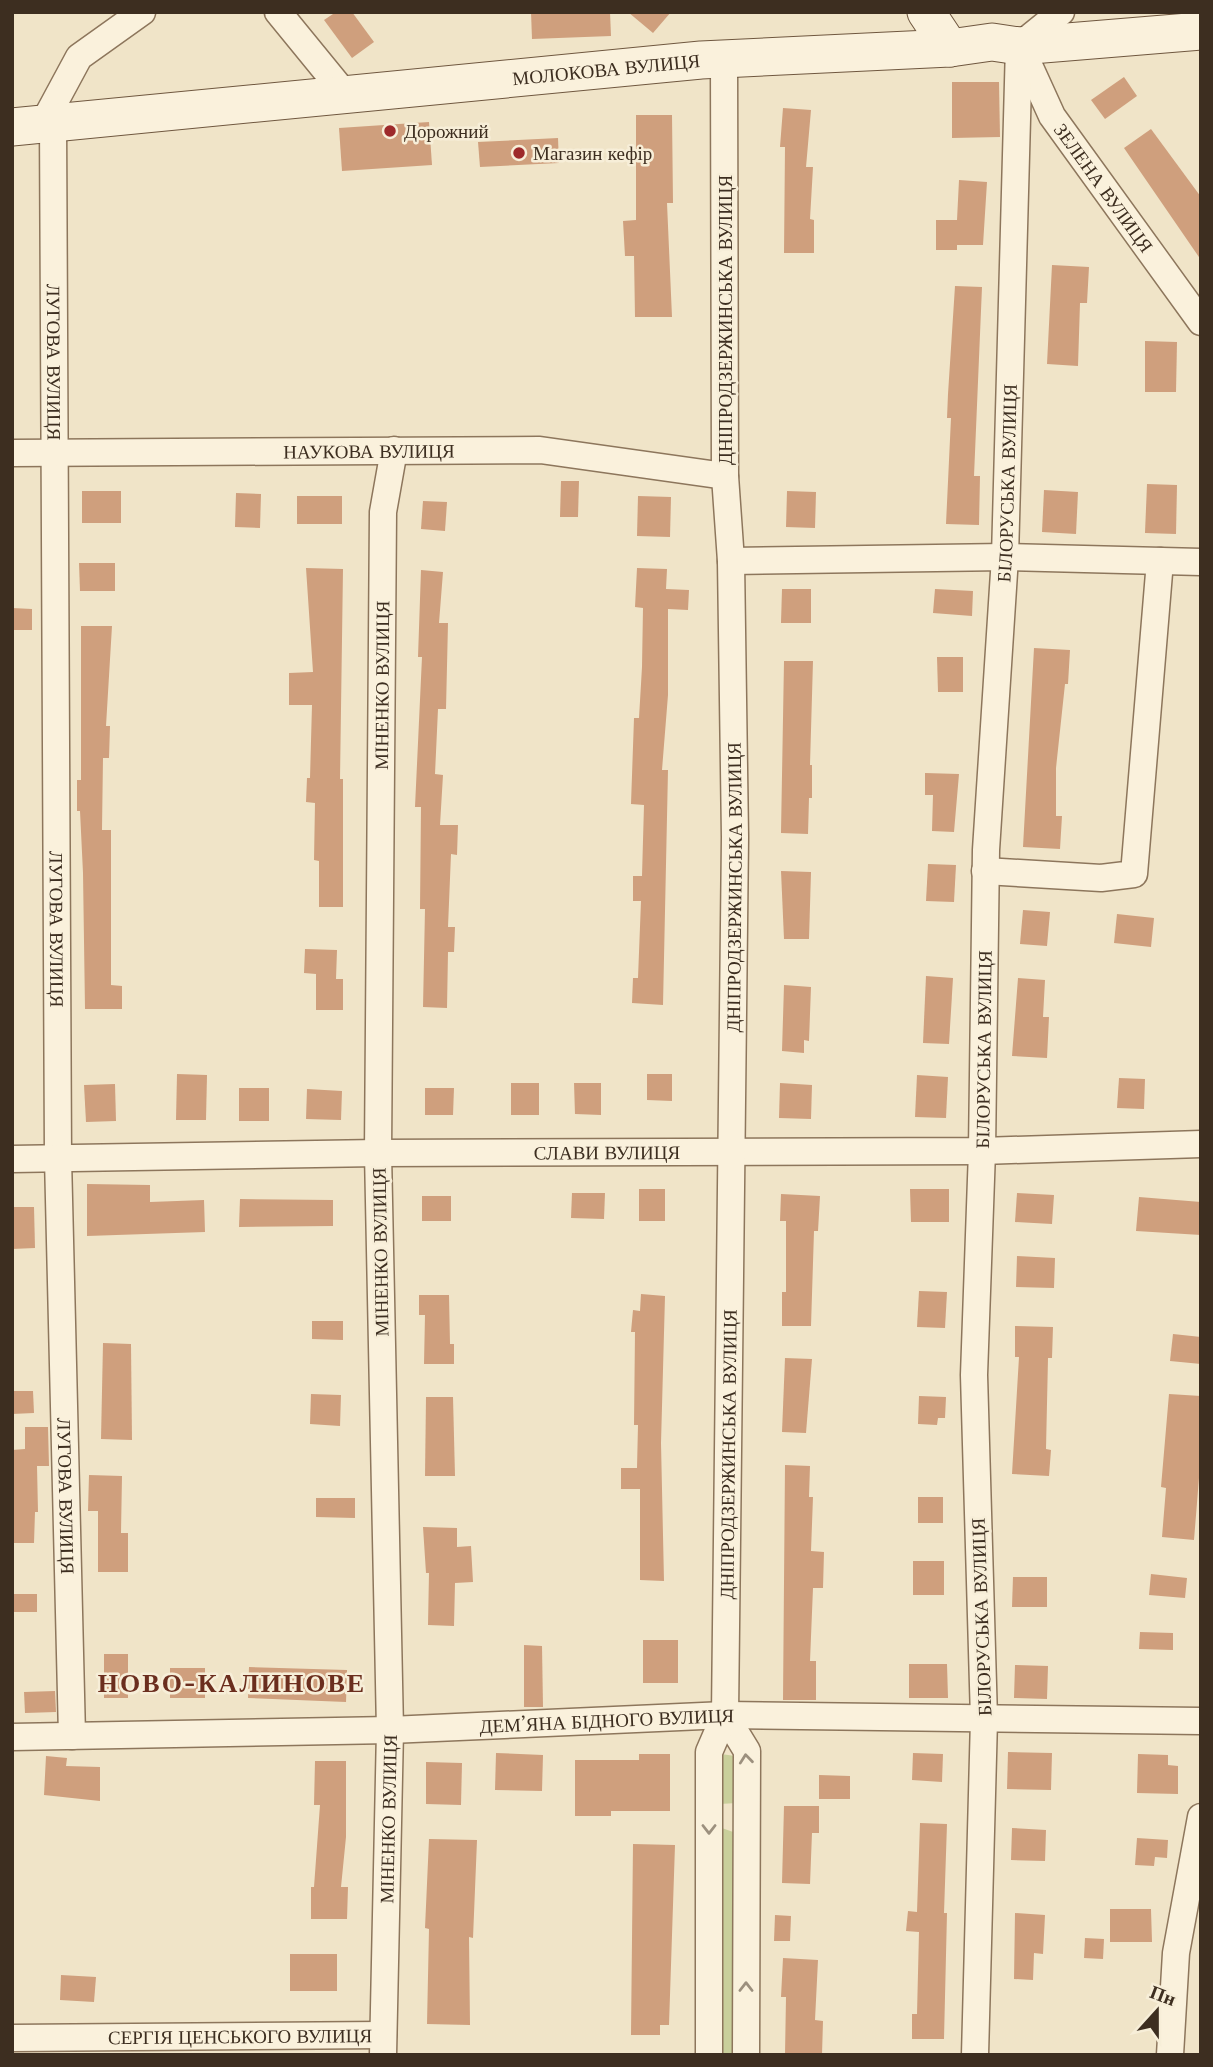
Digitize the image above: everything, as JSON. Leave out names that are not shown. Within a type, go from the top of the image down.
[{"type":"street","points":[[36,123],[79,57],[142,12]]},
{"type":"street","points":[[278,12],[345,94]]},
{"type":"street","points":[[926,12],[950,48]]},
{"type":"street","points":[[1019,46],[1061,12]]},
{"type":"street","name":"МОЛОКОВА ВУЛИЦЯ","points":[[36,123],[724,59],[950,48],[992,42],[1019,46],[1201,31]]},
{"type":"street","name":"ЗЕЛЕНА ВУЛИЦЯ","points":[[1019,46],[1052,116],[1201,322]]},
{"type":"street","name":"БІЛОРУСЬКА ВУЛИЦЯ","points":[[975,2055],[984,1719],[974,1375],[982,1151],[985,871],[1005,556],[1019,46]]},
{"type":"street","name":"ДНІПРОДЗЕРЖИНСЬКА ВУЛИЦЯ","points":[[709,2055],[709,1752],[725,1715],[735,837],[731,561],[725,476],[724,59]]},
{"type":"street","name":"ЛУГОВА ВУЛИЦЯ","points":[[36,123],[52,452],[58,1158],[72,1736]]},
{"type":"street","name":"МІНЕНКО ВУЛИЦЯ","points":[[383,2045],[390,1731],[378,1153],[383,512],[394,450]]},
{"type":"street","name":"НАУКОВА ВУЛИЦЯ","points":[[12,453],[540,450],[725,476]]},
{"type":"street","points":[[731,561],[1005,556],[1201,562]]},
{"type":"street","points":[[985,871],[1101,878],[1134,874],[1160,561]]},
{"type":"street","name":"СЛАВИ ВУЛИЦЯ","points":[[12,1159],[378,1153],[982,1151],[1201,1144]]},
{"type":"street","points":[[725,1715],[747,1751],[746,2055]]},
{"type":"street","name":"ДЕМ’ЯНА БІДНОГО ВУЛИЦЯ","points":[[12,1737],[390,1731],[725,1715],[1201,1722]]},
{"type":"street","points":[[1170,2055],[1176,1953],[1201,1818]]},
{"type":"street","name":"СЕРГІЯ ЦЕНСЬКОГО ВУЛИЦЯ","points":[[12,2038],[383,2045]]},
{"type":"green space","points":[[721,1754],[735,1756],[738,1803],[719,1804]]},
{"type":"green space","points":[[719,1827],[736,1833],[735,2055],[717,2055]]},
{"type":"building","points":[[336,12],[352,12],[374,42],[352,58],[324,20]]},
{"type":"building","points":[[531,12],[610,12],[611,36],[532,39]]},
{"type":"building","points":[[628,12],[671,12],[653,33]]},
{"type":"building","points":[[1124,77],[1137,96],[1105,119],[1091,100]]},
{"type":"building","points":[[952,82],[999,82],[1000,137],[952,138]]},
{"type":"building","points":[[783,108],[811,110],[806,167],[813,167],[810,219],[814,220],[814,253],[784,253],[785,147],[780,147]]},
{"type":"building","points":[[636,115],[672,115],[673,203],[667,203],[672,317],[635,317],[634,256],[625,256],[623,221],[636,220]]},
{"type":"building","points":[[429,122],[432,165],[342,171],[339,128]]},
{"type":"building","points":[[1151,129],[1201,197],[1201,260],[1124,148]]},
{"type":"building","name":"Магазин кефір","points":[[558,138],[559,163],[480,167],[478,142]]},
{"type":"building","points":[[959,180],[987,182],[983,245],[957,245],[957,250],[936,250],[936,220],[957,220]]},
{"type":"building","points":[[1052,265],[1089,267],[1087,303],[1080,303],[1078,366],[1047,364]]},
{"type":"building","points":[[955,286],[982,287],[974,476],[980,476],[979,525],[946,524],[951,418],[947,418]]},
{"type":"building","points":[[1145,341],[1177,342],[1176,392],[1145,392]]},
{"type":"building","points":[[561,481],[579,481],[578,517],[560,517]]},
{"type":"building","points":[[1147,484],[1177,485],[1176,534],[1145,533]]},
{"type":"building","points":[[1044,490],[1078,492],[1076,534],[1042,532]]},
{"type":"building","points":[[82,491],[121,491],[121,523],[82,523]]},
{"type":"building","points":[[787,491],[816,492],[815,528],[786,527]]},
{"type":"building","points":[[236,493],[261,494],[260,528],[235,527]]},
{"type":"building","points":[[297,496],[342,496],[342,524],[297,524]]},
{"type":"building","points":[[638,496],[671,497],[670,537],[637,536]]},
{"type":"building","points":[[423,501],[447,502],[445,531],[421,529]]},
{"type":"building","points":[[79,563],[115,563],[115,591],[80,591]]},
{"type":"building","points":[[306,568],[343,569],[340,779],[343,779],[343,907],[319,907],[319,861],[314,860],[315,803],[306,802],[307,778],[310,778],[312,705],[289,705],[289,673],[313,672]]},
{"type":"building","points":[[637,568],[667,569],[666,589],[689,590],[688,610],[668,609],[668,695],[662,770],[668,770],[663,1005],[632,1003],[633,978],[638,978],[641,901],[633,901],[633,876],[642,876],[644,805],[631,804],[634,718],[639,718],[642,667],[643,608],[635,607]]},
{"type":"building","points":[[421,570],[443,572],[439,623],[448,623],[446,709],[438,709],[435,774],[443,775],[440,825],[458,825],[457,855],[451,854],[448,927],[455,927],[454,952],[448,952],[447,1008],[423,1007],[425,909],[420,909],[421,807],[415,807],[422,657],[418,657]]},
{"type":"building","points":[[782,589],[811,589],[811,623],[781,623]]},
{"type":"building","points":[[935,589],[973,591],[972,616],[933,613]]},
{"type":"building","points":[[12,608],[32,609],[32,630],[12,630]]},
{"type":"building","points":[[81,626],[112,626],[106,726],[110,726],[109,758],[103,758],[102,830],[111,830],[111,985],[122,986],[122,1009],[85,1009],[83,873],[80,811],[77,811],[77,780],[81,780]]},
{"type":"building","points":[[1034,648],[1070,650],[1056,768],[1056,816],[1062,816],[1060,849],[1023,847]]},
{"type":"building","points":[[937,657],[963,657],[963,692],[938,692]]},
{"type":"building","points":[[784,661],[813,661],[810,765],[812,798],[809,798],[808,834],[781,833]]},
{"type":"building","points":[[925,773],[959,774],[954,832],[932,831],[933,795],[925,795]]},
{"type":"building","points":[[928,864],[956,865],[954,902],[926,901]]},
{"type":"building","points":[[781,871],[811,872],[809,939],[784,939]]},
{"type":"building","points":[[1023,910],[1050,912],[1047,946],[1020,944]]},
{"type":"building","points":[[1117,914],[1154,918],[1151,947],[1114,943]]},
{"type":"building","points":[[305,949],[337,950],[336,979],[343,979],[343,1010],[316,1010],[316,974],[304,973]]},
{"type":"building","points":[[926,976],[953,978],[949,1044],[923,1043]]},
{"type":"building","points":[[1018,978],[1045,980],[1043,1017],[1049,1017],[1047,1058],[1012,1056]]},
{"type":"building","points":[[784,985],[811,987],[809,1041],[804,1040],[804,1053],[782,1051]]},
{"type":"building","points":[[177,1074],[207,1075],[206,1120],[176,1120]]},
{"type":"building","points":[[647,1074],[672,1074],[672,1101],[647,1100]]},
{"type":"building","points":[[917,1075],[948,1077],[946,1118],[915,1117]]},
{"type":"building","points":[[1119,1078],[1145,1079],[1144,1109],[1117,1108]]},
{"type":"building","points":[[511,1083],[539,1083],[539,1115],[511,1115]]},
{"type":"building","points":[[574,1083],[601,1083],[601,1115],[575,1114]]},
{"type":"building","points":[[780,1083],[812,1085],[811,1119],[779,1118]]},
{"type":"building","points":[[115,1084],[116,1121],[86,1122],[84,1085]]},
{"type":"building","points":[[239,1088],[269,1088],[269,1121],[239,1121]]},
{"type":"building","points":[[425,1088],[454,1088],[453,1115],[425,1115]]},
{"type":"building","points":[[307,1089],[342,1091],[341,1120],[306,1119]]},
{"type":"building","points":[[87,1184],[150,1185],[150,1202],[204,1200],[205,1232],[87,1236]]},
{"type":"building","points":[[639,1189],[665,1189],[665,1221],[639,1221]]},
{"type":"building","points":[[910,1189],[949,1189],[949,1222],[911,1222]]},
{"type":"building","points":[[572,1193],[605,1193],[604,1219],[571,1218]]},
{"type":"building","points":[[1017,1193],[1054,1195],[1052,1224],[1015,1222]]},
{"type":"building","points":[[781,1194],[820,1196],[818,1231],[814,1231],[811,1326],[782,1326],[782,1292],[786,1292],[786,1221],[780,1221]]},
{"type":"building","points":[[422,1196],[451,1196],[451,1221],[422,1221]]},
{"type":"building","points":[[1139,1197],[1201,1202],[1201,1235],[1136,1231]]},
{"type":"building","points":[[240,1199],[333,1200],[333,1226],[239,1227]]},
{"type":"building","points":[[12,1207],[34,1207],[35,1248],[12,1249]]},
{"type":"building","points":[[1017,1256],[1055,1258],[1054,1288],[1016,1287]]},
{"type":"building","points":[[919,1291],[947,1292],[945,1328],[917,1327]]},
{"type":"building","points":[[641,1294],[665,1296],[661,1443],[664,1581],[640,1580],[640,1489],[621,1489],[621,1468],[637,1468],[638,1425],[634,1425],[635,1332],[631,1332],[633,1310],[640,1311]]},
{"type":"building","points":[[419,1295],[449,1295],[450,1344],[454,1344],[454,1364],[424,1364],[425,1315],[419,1315]]},
{"type":"building","points":[[312,1321],[343,1321],[343,1340],[312,1339]]},
{"type":"building","points":[[1015,1326],[1053,1327],[1052,1358],[1048,1358],[1046,1449],[1051,1450],[1049,1476],[1012,1474],[1019,1357],[1015,1357]]},
{"type":"building","points":[[1173,1334],[1201,1337],[1201,1364],[1170,1361]]},
{"type":"building","points":[[103,1343],[131,1344],[132,1440],[101,1439]]},
{"type":"building","points":[[785,1358],[812,1359],[806,1433],[782,1432]]},
{"type":"building","points":[[12,1391],[33,1391],[34,1413],[12,1414]]},
{"type":"building","points":[[311,1394],[341,1395],[340,1426],[310,1424]]},
{"type":"building","points":[[1169,1394],[1201,1396],[1201,1453],[1194,1540],[1162,1537],[1166,1488],[1161,1487]]},
{"type":"building","points":[[919,1396],[946,1397],[945,1418],[938,1418],[937,1425],[918,1424]]},
{"type":"building","points":[[426,1397],[453,1397],[455,1476],[425,1476]]},
{"type":"building","points":[[25,1427],[48,1427],[49,1466],[37,1466],[38,1512],[35,1512],[34,1543],[12,1543],[12,1450],[25,1449]]},
{"type":"building","points":[[785,1465],[810,1466],[809,1497],[813,1497],[811,1551],[824,1552],[823,1588],[813,1588],[810,1661],[816,1661],[816,1700],[783,1700]]},
{"type":"building","points":[[89,1475],[122,1476],[121,1533],[128,1533],[128,1572],[98,1572],[98,1511],[88,1511]]},
{"type":"building","points":[[918,1497],[943,1497],[943,1523],[918,1523]]},
{"type":"building","points":[[316,1498],[355,1498],[355,1518],[316,1517]]},
{"type":"building","points":[[423,1527],[457,1528],[457,1547],[471,1546],[473,1582],[455,1583],[454,1626],[428,1625],[429,1573],[426,1573]]},
{"type":"building","points":[[913,1561],[944,1561],[944,1595],[913,1595]]},
{"type":"building","points":[[1151,1574],[1187,1578],[1185,1598],[1149,1595]]},
{"type":"building","points":[[1013,1577],[1047,1577],[1047,1607],[1012,1607]]},
{"type":"building","points":[[12,1594],[37,1594],[37,1612],[12,1612]]},
{"type":"building","points":[[1140,1632],[1173,1633],[1173,1650],[1139,1649]]},
{"type":"building","points":[[643,1640],[678,1640],[678,1683],[643,1683]]},
{"type":"building","points":[[524,1645],[542,1646],[543,1707],[524,1707]]},
{"type":"building","points":[[104,1654],[128,1654],[128,1698],[104,1698]]},
{"type":"building","points":[[909,1664],[947,1664],[948,1698],[909,1698]]},
{"type":"building","points":[[1015,1665],[1048,1666],[1047,1699],[1014,1698]]},
{"type":"building","points":[[249,1667],[347,1670],[346,1702],[248,1698]]},
{"type":"building","points":[[170,1668],[205,1668],[205,1698],[170,1698]]},
{"type":"building","points":[[55,1691],[56,1712],[25,1713],[24,1692]]},
{"type":"building","points":[[1008,1752],[1052,1753],[1051,1790],[1007,1789]]},
{"type":"building","points":[[496,1753],[543,1755],[542,1791],[495,1790]]},
{"type":"building","points":[[913,1753],[943,1754],[942,1782],[912,1780]]},
{"type":"building","points":[[639,1754],[670,1754],[670,1811],[611,1811],[611,1816],[575,1816],[575,1760],[639,1760]]},
{"type":"building","points":[[1138,1754],[1168,1755],[1168,1765],[1178,1766],[1178,1794],[1137,1793]]},
{"type":"building","points":[[46,1756],[67,1758],[66,1766],[100,1767],[100,1801],[44,1795]]},
{"type":"building","points":[[315,1761],[346,1761],[346,1837],[341,1887],[348,1887],[347,1919],[311,1919],[311,1887],[314,1887],[320,1805],[314,1805]]},
{"type":"building","points":[[426,1762],[462,1763],[461,1805],[426,1804]]},
{"type":"building","points":[[819,1775],[850,1776],[850,1799],[819,1799]]},
{"type":"building","points":[[784,1806],[819,1806],[819,1833],[812,1833],[810,1884],[782,1883]]},
{"type":"building","points":[[920,1823],[947,1824],[944,2039],[912,2039],[912,2014],[917,2014],[919,1932],[906,1931],[908,1911],[917,1912]]},
{"type":"building","points":[[1012,1828],[1046,1830],[1045,1861],[1011,1860]]},
{"type":"building","points":[[1137,1838],[1168,1840],[1167,1858],[1155,1857],[1154,1866],[1135,1865]]},
{"type":"building","points":[[429,1839],[477,1840],[473,1938],[469,1937],[470,2025],[427,2024],[429,1929],[425,1928]]},
{"type":"building","points":[[633,1844],[675,1845],[669,2025],[660,2025],[660,2035],[631,2035]]},
{"type":"building","points":[[1110,1909],[1151,1909],[1152,1942],[1110,1942]]},
{"type":"building","points":[[1015,1913],[1045,1915],[1043,1954],[1034,1953],[1033,1980],[1014,1979]]},
{"type":"building","points":[[775,1915],[791,1916],[790,1941],[774,1941]]},
{"type":"building","points":[[1085,1938],[1104,1939],[1103,1959],[1084,1958]]},
{"type":"building","points":[[290,1954],[337,1954],[337,1991],[290,1991]]},
{"type":"building","points":[[783,1958],[818,1960],[815,2020],[823,2021],[822,2055],[785,2055],[786,1997],[781,1997]]},
{"type":"building","points":[[61,1975],[96,1977],[94,2002],[60,2000]]},
{"type":"place","name":"Дорожний","points":[[390,131]]},
{"type":"place","name":"Магазин кефір","points":[[519,153]]},
{"type":"district","name":"НОВО-КАЛИНОВЕ","points":[[232,1683]]}]
